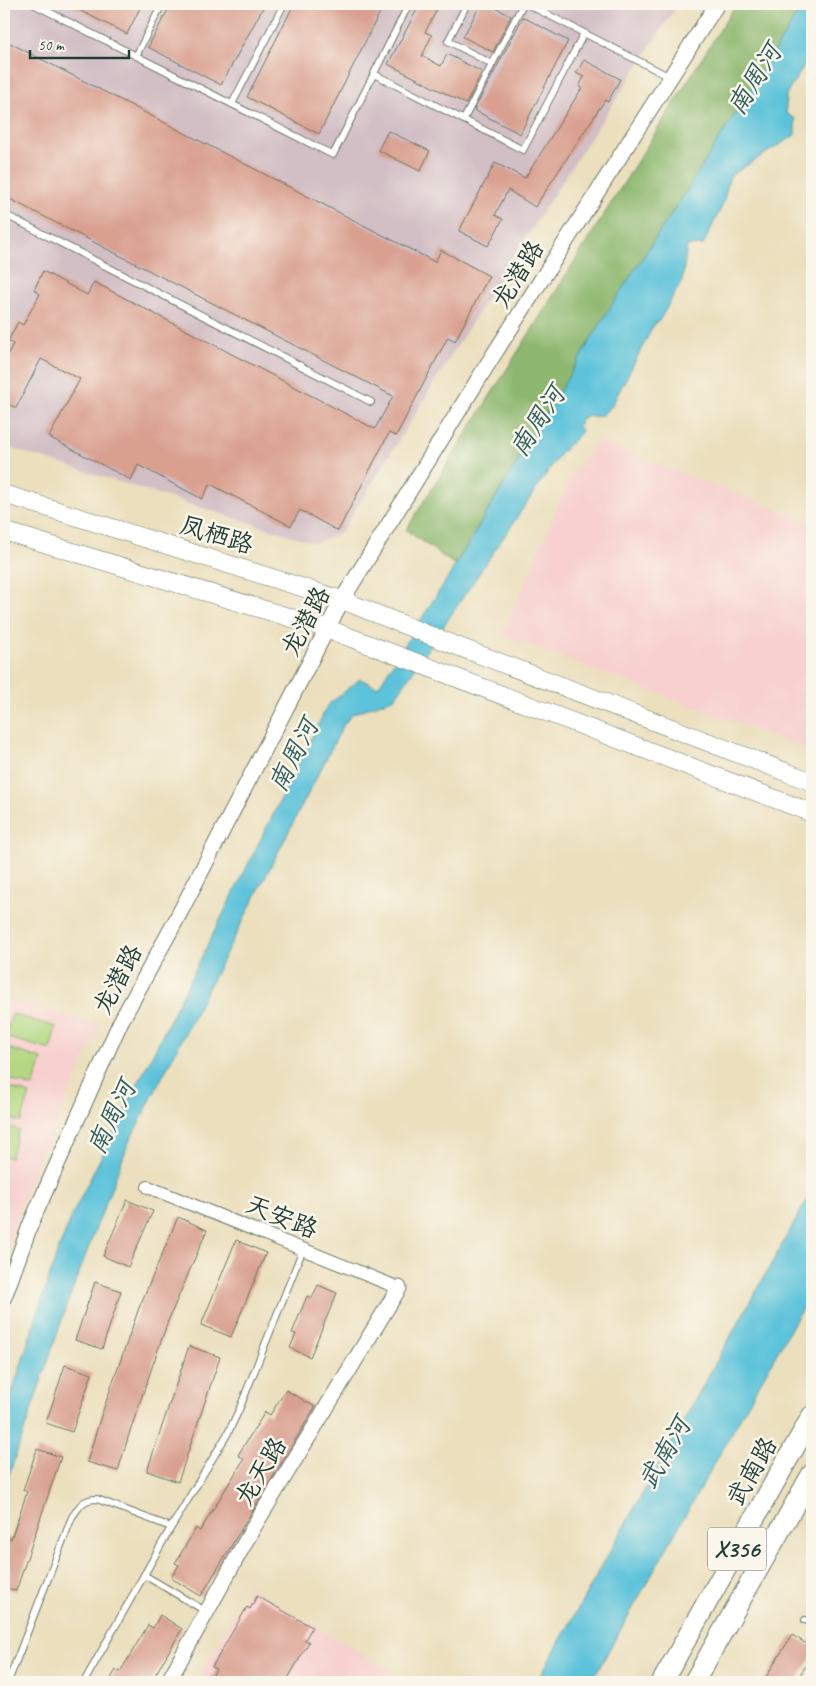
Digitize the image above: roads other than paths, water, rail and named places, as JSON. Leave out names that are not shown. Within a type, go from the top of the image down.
[{"type":"main road","name":"凤栖路","points":[[4,494],[342,600],[812,782]]},
{"type":"main road","points":[[4,531],[328,629],[812,813]]},
{"type":"main road","name":"武南路","points":[[662,1682],[812,1416]]},
{"type":"main road","name":"X356","points":[[694,1682],[812,1474]]},
{"type":"street","name":"龙潜路","points":[[4,1297],[30,1223],[120,1022],[175,922],[342,600],[494,354],[717,4]]},
{"type":"street","name":"天安路","points":[[148,1187],[400,1288]]},
{"type":"street","name":"龙天路","points":[[168,1682],[253,1528],[400,1288]]},
{"type":"lane","points":[[36,4],[333,155],[409,4]]},
{"type":"lane","points":[[136,56],[162,4]]},
{"type":"lane","points":[[232,104],[284,4]]},
{"type":"lane","points":[[467,4],[448,41],[492,64]]},
{"type":"lane","points":[[464,120],[525,4],[536,6],[670,77]]},
{"type":"lane","points":[[374,74],[523,150],[584,33]]},
{"type":"lane","points":[[4,214],[371,402]]},
{"type":"lane","points":[[84,1682],[171,1527],[228,1433],[239,1410],[303,1249]]},
{"type":"lane","points":[[8,1682],[72,1517],[80,1505],[88,1499],[97,1499],[171,1527]]},
{"type":"lane","points":[[144,1575],[207,1612]]},
{"type":"lane","points":[[805,1620],[812,1623]]},
{"type":"water","points":[[804,4],[812,4],[812,53],[786,95],[786,113],[795,119],[795,135],[730,176],[723,204],[703,245],[687,246],[682,281],[659,321],[655,323],[611,407],[600,416],[588,415],[581,419],[578,426],[582,432],[559,455],[395,698],[352,714],[343,726],[129,1142],[69,1299],[4,1490],[4,1417],[58,1250],[73,1213],[328,705],[360,679],[378,687],[447,579],[611,306],[698,173]]},
{"type":"water","points":[[812,1191],[812,1291],[591,1682],[537,1682]]},
{"type":"water label","name":"南周河","points":[[754,79]]},
{"type":"water label","name":"南周河","points":[[537,421]]},
{"type":"water label","name":"南周河","points":[[293,755]]},
{"type":"water label","name":"南周河","points":[[111,1117]]},
{"type":"water label","name":"武南河","points":[[664,1453]]}]
